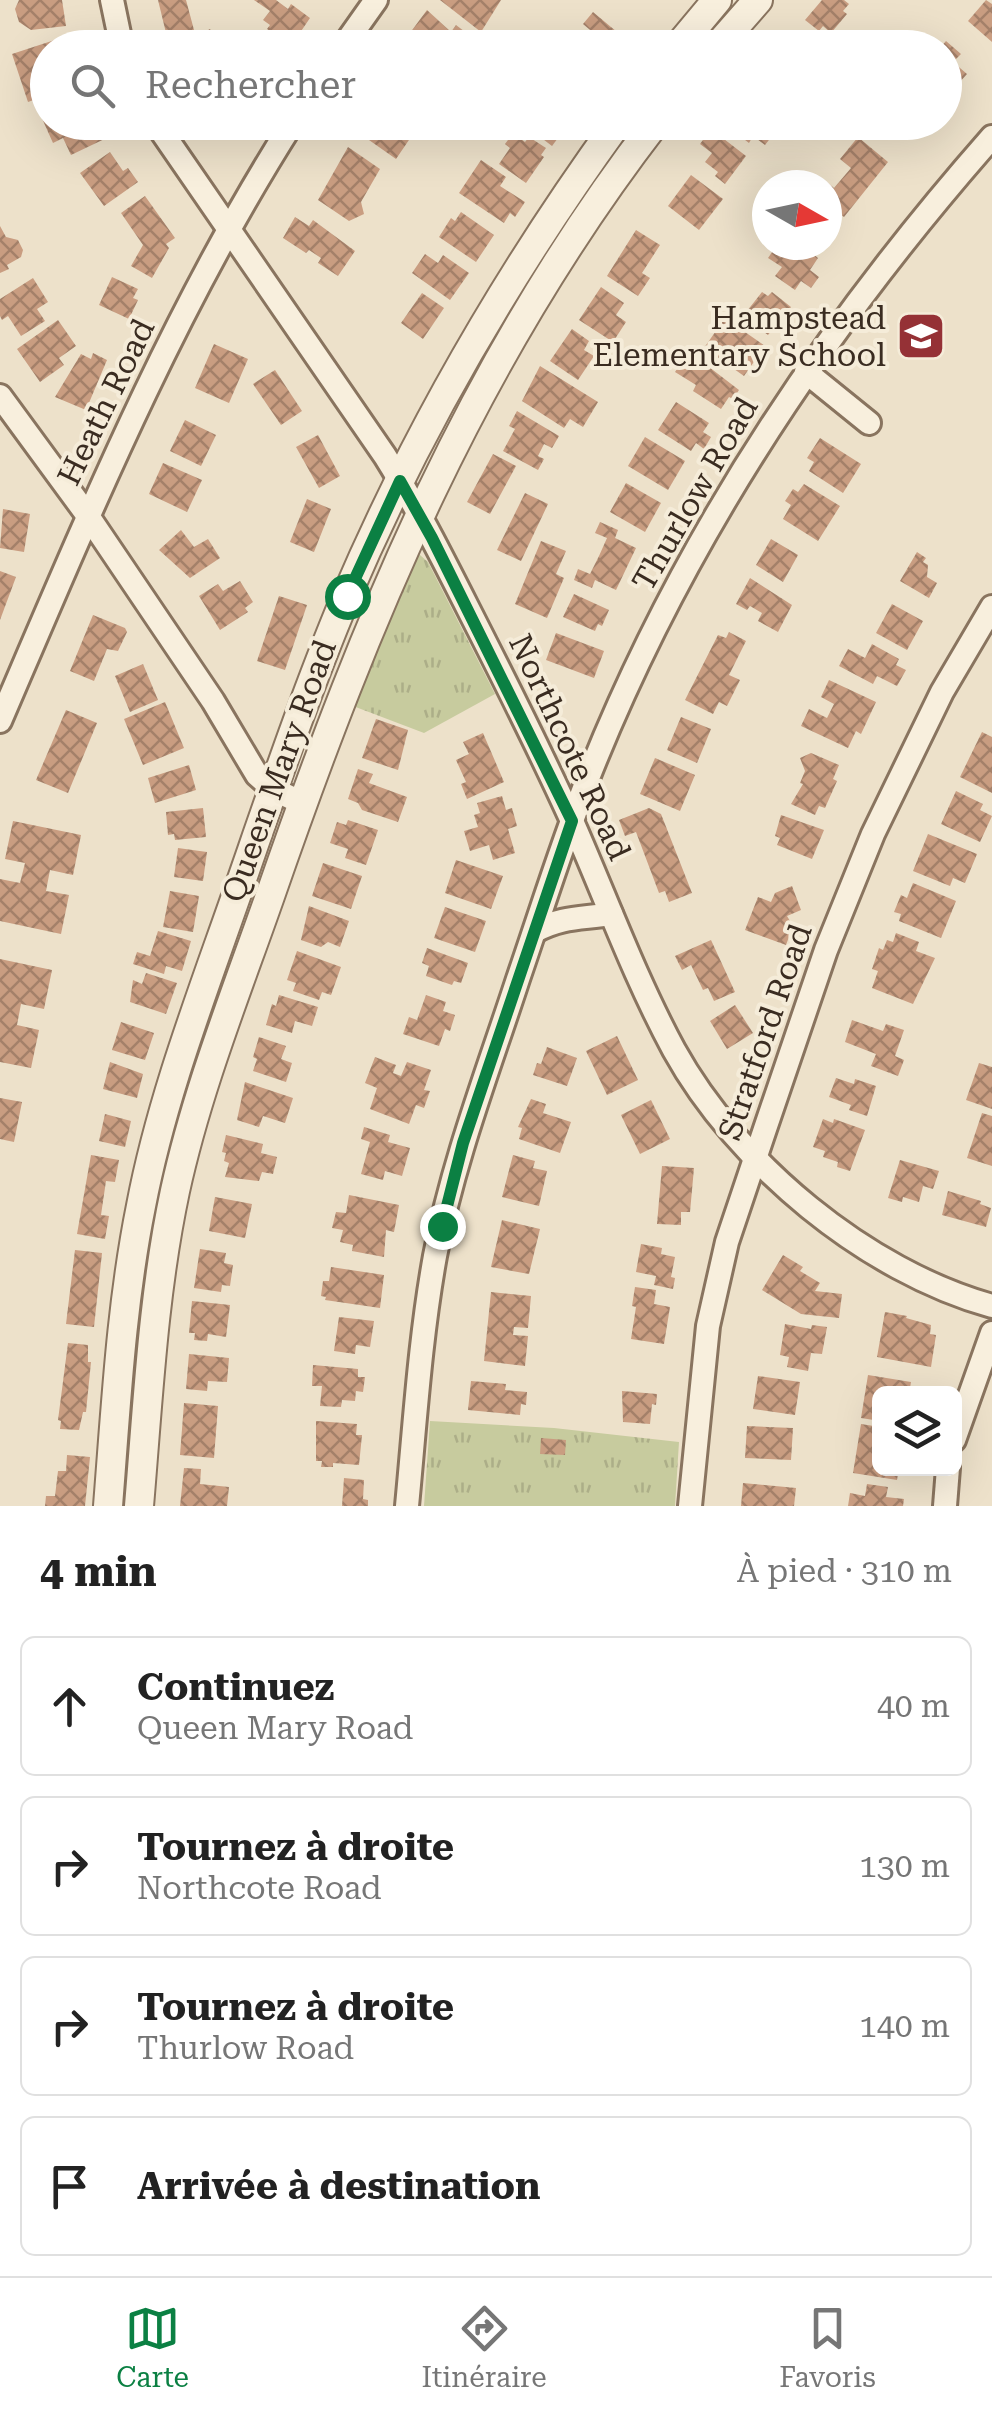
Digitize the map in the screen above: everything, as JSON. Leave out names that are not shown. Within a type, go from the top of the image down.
[{"type":"street","points":[[112,0],[118,30]]},
{"type":"street","points":[[355,30],[376,0]]},
{"type":"street","points":[[692,30],[717,0]]},
{"type":"street","points":[[732,30],[758,0]]},
{"type":"street","name":"Thurlow Road","points":[[407,1506],[425,1318],[442,1226],[463,1143],[589,774],[664,612],[750,457],[806,372],[908,234],[992,137]]},
{"type":"street","name":"Northcote Road","points":[[168,140],[419,513],[572,821],[642,986],[676,1053],[716,1111],[774,1180],[846,1234],[928,1282],[992,1306]]},
{"type":"street","name":"Heath Road","points":[[0,721],[132,414],[250,190],[282,140]]},
{"type":"street","name":"Queen Mary Road","points":[[108,1506],[126,1295],[147,1178],[175,1074],[273,789],[330,635],[435,410],[494,309],[605,140]]},
{"type":"street","name":"Queen Mary Road","points":[[139,1506],[155,1319],[175,1192],[213,1058],[302,803],[351,673],[419,513],[519,326],[635,140]]},
{"type":"street","points":[[806,372],[869,423]]},
{"type":"street","points":[[0,396],[88,516],[214,701],[257,775],[273,789],[302,803]]},
{"type":"street","name":"Stratford Road","points":[[690,1506],[708,1326],[727,1242],[826,950],[873,834],[942,692],[992,607]]},
{"type":"street","points":[[535,930],[572,916],[611,914]]},
{"type":"street","points":[[962,1417],[992,1333]]},
{"type":"street","points":[[945,1506],[947,1476]]},
{"type":"green space","points":[[420,555],[428,562],[495,694],[424,733],[353,706],[415,556]]},
{"type":"green space","points":[[430,1421],[554,1428],[679,1442],[675,1506],[424,1506]]},
{"type":"building","points":[[19,0],[62,0],[66,26],[31,30],[19,22],[15,9]]},
{"type":"building","points":[[158,0],[186,0],[194,30],[165,30]]},
{"type":"building","points":[[254,0],[276,0],[288,9],[291,4],[310,18],[302,30],[268,30],[270,25],[263,20],[270,11]]},
{"type":"building","points":[[440,0],[501,0],[482,30]]},
{"type":"building","points":[[822,0],[844,0],[849,4],[843,11],[847,14],[834,30],[823,26],[818,30],[805,20]]},
{"type":"building","points":[[986,0],[992,4],[992,42],[968,21]]},
{"type":"building","points":[[427,10],[449,30],[412,30]]},
{"type":"building","points":[[593,12],[615,30],[590,30],[583,24]]},
{"type":"building","points":[[30,48],[30,101],[28,102],[12,54]]},
{"type":"building","points":[[64,140],[102,140],[71,155]]},
{"type":"building","points":[[369,140],[409,140],[396,159]]},
{"type":"building","points":[[508,140],[534,140],[546,148],[526,183],[499,164],[510,148],[505,144]]},
{"type":"building","points":[[703,140],[725,140],[746,156],[725,184],[705,162],[712,153],[700,144]]},
{"type":"building","points":[[856,140],[862,140],[888,162],[844,217],[842,179],[851,168],[840,159]]},
{"type":"building","points":[[348,147],[380,169],[361,202],[364,214],[349,221],[318,200]]},
{"type":"building","points":[[110,152],[123,171],[128,168],[138,182],[104,206],[80,173]]},
{"type":"building","points":[[481,160],[506,177],[500,186],[525,202],[515,217],[510,213],[504,223],[459,193]]},
{"type":"building","points":[[691,175],[723,199],[699,230],[668,206]]},
{"type":"building","points":[[145,196],[175,238],[166,244],[169,248],[152,278],[131,266],[143,245],[121,213]]},
{"type":"building","points":[[461,212],[494,235],[476,262],[439,237],[451,218],[455,221]]},
{"type":"building","points":[[295,217],[309,226],[313,220],[355,251],[338,276],[318,263],[321,258],[283,238]]},
{"type":"building","points":[[0,226],[6,237],[18,240],[23,250],[21,257],[7,265],[9,269],[0,273]]},
{"type":"building","points":[[636,230],[660,245],[642,273],[650,278],[638,296],[607,276]]},
{"type":"building","points":[[425,254],[438,263],[443,255],[469,273],[450,300],[412,273]]},
{"type":"building","points":[[771,260],[817,260],[810,270],[819,277],[811,288],[801,281],[795,290],[775,276],[782,267]]},
{"type":"building","points":[[112,277],[138,289],[133,298],[138,300],[129,319],[99,305]]},
{"type":"building","points":[[33,278],[48,302],[37,309],[45,321],[21,336],[8,316],[2,320],[0,299]]},
{"type":"building","points":[[601,287],[624,303],[616,315],[626,322],[613,342],[579,320]]},
{"type":"building","points":[[762,292],[768,296],[772,292],[791,307],[768,335],[743,316]]},
{"type":"building","points":[[422,293],[444,308],[423,339],[401,323]]},
{"type":"building","points":[[725,318],[765,346],[744,376],[704,348]]},
{"type":"building","points":[[58,320],[76,346],[59,358],[64,365],[40,382],[17,349]]},
{"type":"building","points":[[572,329],[589,341],[584,350],[594,356],[578,380],[550,361]]},
{"type":"building","points":[[214,344],[248,359],[229,403],[195,388]]},
{"type":"building","points":[[689,350],[739,390],[721,409],[693,391],[696,385],[675,372]]},
{"type":"building","points":[[93,353],[107,360],[86,410],[55,397],[81,354],[91,359]]},
{"type":"building","points":[[540,366],[598,402],[583,427],[570,419],[564,428],[522,401]]},
{"type":"building","points":[[275,370],[302,411],[281,425],[253,384]]},
{"type":"building","points":[[676,402],[709,423],[703,432],[711,437],[704,449],[696,443],[691,451],[658,430]]},
{"type":"building","points":[[517,411],[559,436],[552,448],[544,444],[538,456],[544,459],[538,470],[503,451],[515,429],[509,426]]},
{"type":"building","points":[[185,420],[216,435],[201,466],[170,451]]},
{"type":"building","points":[[318,435],[340,476],[319,488],[296,447]]},
{"type":"building","points":[[645,437],[685,461],[668,490],[628,466]]},
{"type":"building","points":[[820,438],[861,464],[843,493],[809,471],[814,462],[807,458]]},
{"type":"building","points":[[493,454],[516,466],[490,514],[467,502]]},
{"type":"building","points":[[163,463],[202,480],[187,512],[149,494]]},
{"type":"building","points":[[626,483],[661,503],[645,532],[610,512]]},
{"type":"building","points":[[804,484],[840,506],[818,541],[783,519],[791,505],[785,501],[793,489],[798,492]]},
{"type":"building","points":[[525,493],[548,504],[521,561],[497,550]]},
{"type":"building","points":[[307,499],[331,509],[314,552],[290,542]]},
{"type":"building","points":[[3,509],[30,514],[24,552],[0,548]]},
{"type":"building","points":[[600,522],[618,530],[615,538],[636,548],[616,590],[595,580],[592,588],[574,580],[578,569],[590,574],[599,556],[607,538],[595,533]]},
{"type":"building","points":[[181,530],[194,547],[208,539],[220,558],[190,578],[159,550]]},
{"type":"building","points":[[771,539],[798,555],[783,582],[756,565]]},
{"type":"building","points":[[541,541],[566,551],[556,574],[564,578],[547,618],[515,604]]},
{"type":"building","points":[[917,552],[926,558],[923,562],[928,565],[927,577],[937,583],[929,598],[900,581]]},
{"type":"building","points":[[0,571],[16,577],[0,620]]},
{"type":"building","points":[[750,578],[792,605],[778,632],[758,621],[762,613],[736,604]]},
{"type":"building","points":[[240,581],[253,602],[245,608],[248,612],[220,630],[199,596],[218,584],[223,591]]},
{"type":"building","points":[[574,594],[609,610],[602,626],[598,624],[595,631],[563,617]]},
{"type":"building","points":[[279,596],[307,605],[285,670],[257,661]]},
{"type":"building","points":[[892,604],[923,621],[907,650],[876,633]]},
{"type":"building","points":[[93,615],[127,632],[118,651],[107,649],[94,681],[70,671]]},
{"type":"building","points":[[729,632],[746,641],[729,675],[740,680],[727,706],[719,702],[713,714],[685,700],[718,635],[726,638]]},
{"type":"building","points":[[556,633],[604,651],[594,678],[546,660]]},
{"type":"building","points":[[872,644],[899,659],[896,665],[906,670],[897,686],[877,676],[873,684],[839,666],[848,649],[865,658]]},
{"type":"building","points":[[143,664],[158,700],[130,712],[115,676]]},
{"type":"building","points":[[829,680],[876,702],[861,734],[856,731],[848,748],[801,726],[809,709],[827,718],[834,704],[821,697]]},
{"type":"building","points":[[165,702],[184,748],[143,765],[124,719]]},
{"type":"building","points":[[66,710],[97,723],[68,793],[36,780]]},
{"type":"building","points":[[681,717],[711,729],[697,763],[667,750]]},
{"type":"building","points":[[376,719],[408,730],[398,770],[362,758]]},
{"type":"building","points":[[982,732],[992,737],[992,793],[960,777]]},
{"type":"building","points":[[483,733],[504,782],[467,799],[461,784],[466,782],[456,760],[469,754],[463,742]]},
{"type":"building","points":[[811,753],[839,765],[833,779],[837,781],[825,808],[819,806],[815,815],[791,804],[803,784],[800,783],[805,771],[800,758]]},
{"type":"building","points":[[655,758],[695,775],[680,811],[640,794]]},
{"type":"building","points":[[189,765],[196,790],[155,803],[148,778]]},
{"type":"building","points":[[358,769],[373,774],[369,783],[407,797],[398,822],[362,810],[358,803],[348,799]]},
{"type":"building","points":[[956,791],[983,804],[980,810],[992,816],[980,842],[941,824]]},
{"type":"building","points":[[502,796],[506,810],[512,808],[517,826],[508,829],[515,853],[493,860],[489,845],[470,851],[464,831],[478,827],[474,815],[480,813],[477,803]]},
{"type":"building","points":[[203,808],[206,837],[175,840],[174,834],[168,835],[166,812]]},
{"type":"building","points":[[649,808],[661,814],[692,893],[669,902],[665,891],[659,893],[636,832],[625,836],[619,820]]},
{"type":"building","points":[[781,815],[824,830],[812,859],[777,845],[780,838],[775,836]]},
{"type":"building","points":[[348,820],[378,830],[366,865],[345,858],[348,849],[330,843],[337,822],[346,825]]},
{"type":"building","points":[[13,821],[81,835],[73,875],[50,870],[46,891],[69,895],[61,934],[0,921],[0,879],[20,883],[25,863],[5,859]]},
{"type":"building","points":[[928,834],[977,854],[965,883],[953,878],[950,886],[913,871]]},
{"type":"building","points":[[178,848],[207,852],[203,881],[174,877]]},
{"type":"building","points":[[456,860],[503,876],[491,909],[445,893]]},
{"type":"building","points":[[323,863],[362,876],[351,909],[312,896]]},
{"type":"building","points":[[913,883],[956,901],[941,938],[899,921],[901,914],[894,912],[901,895],[907,898]]},
{"type":"building","points":[[792,886],[801,910],[787,916],[793,926],[786,945],[745,930],[758,897],[771,902],[775,893]]},
{"type":"building","points":[[170,891],[199,896],[193,932],[163,927]]},
{"type":"building","points":[[309,906],[349,921],[340,947],[328,942],[321,947],[301,940]]},
{"type":"building","points":[[445,907],[486,921],[475,952],[434,938]]},
{"type":"building","points":[[158,931],[191,941],[182,971],[166,966],[164,974],[133,964],[137,952],[150,956]]},
{"type":"building","points":[[896,933],[919,942],[916,951],[935,958],[913,1004],[872,988],[878,971],[872,969],[879,948],[883,950],[887,940],[893,942]]},
{"type":"building","points":[[711,940],[735,992],[714,1001],[708,988],[703,990],[691,965],[682,970],[675,956]]},
{"type":"building","points":[[427,948],[468,963],[461,983],[454,981],[452,985],[426,976],[429,966],[422,963]]},
{"type":"building","points":[[297,951],[341,967],[331,995],[322,992],[319,1000],[293,991],[296,983],[287,980]]},
{"type":"building","points":[[0,959],[52,970],[44,1009],[21,1004],[17,1025],[39,1030],[31,1068],[0,1062]]},
{"type":"building","points":[[146,973],[177,983],[166,1014],[130,1002],[133,980],[142,984]]},
{"type":"building","points":[[279,995],[318,1007],[312,1026],[295,1021],[292,1033],[266,1025]]},
{"type":"building","points":[[426,995],[446,1002],[443,1011],[455,1015],[439,1046],[403,1034],[409,1017],[417,1020]]},
{"type":"building","points":[[735,1005],[753,1033],[727,1049],[710,1021]]},
{"type":"building","points":[[852,1020],[883,1031],[886,1024],[904,1030],[895,1056],[904,1060],[898,1076],[871,1066],[876,1054],[845,1042]]},
{"type":"building","points":[[121,1022],[154,1033],[145,1060],[112,1050]]},
{"type":"building","points":[[617,1036],[638,1080],[607,1095],[586,1051]]},
{"type":"building","points":[[259,1037],[286,1046],[281,1059],[292,1063],[286,1082],[253,1071]]},
{"type":"building","points":[[547,1047],[577,1058],[567,1086],[533,1075]]},
{"type":"building","points":[[375,1057],[396,1065],[393,1073],[401,1076],[407,1062],[431,1070],[424,1090],[430,1091],[424,1108],[416,1105],[409,1124],[370,1109],[377,1088],[365,1083]]},
{"type":"building","points":[[110,1062],[143,1074],[137,1098],[103,1089]]},
{"type":"building","points":[[979,1063],[992,1067],[992,1109],[966,1100]]},
{"type":"building","points":[[836,1078],[876,1086],[867,1116],[829,1097]]},
{"type":"building","points":[[245,1082],[293,1098],[285,1123],[263,1116],[259,1127],[237,1120]]},
{"type":"building","points":[[0,1098],[22,1102],[14,1142],[0,1139]]},
{"type":"building","points":[[531,1099],[546,1104],[543,1113],[571,1122],[560,1153],[519,1139],[522,1128],[518,1127]]},
{"type":"building","points":[[651,1100],[670,1139],[640,1154],[621,1115]]},
{"type":"building","points":[[982,1113],[992,1116],[992,1166],[967,1158]]},
{"type":"building","points":[[105,1114],[131,1121],[125,1147],[99,1141]]},
{"type":"building","points":[[823,1119],[865,1130],[850,1171],[837,1167],[838,1162],[823,1157],[825,1151],[813,1147]]},
{"type":"building","points":[[364,1127],[390,1135],[388,1142],[410,1148],[402,1176],[385,1171],[383,1180],[361,1174],[370,1142],[361,1139]]},
{"type":"building","points":[[226,1135],[263,1144],[261,1153],[277,1157],[273,1174],[262,1172],[259,1181],[225,1177],[229,1163],[224,1161],[226,1153],[222,1152]]},
{"type":"building","points":[[91,1155],[119,1160],[115,1182],[106,1181],[101,1215],[109,1216],[105,1239],[77,1234]]},
{"type":"building","points":[[513,1155],[535,1161],[533,1168],[547,1171],[539,1206],[502,1197]]},
{"type":"building","points":[[900,1160],[939,1171],[933,1189],[923,1186],[919,1202],[888,1198]]},
{"type":"building","points":[[662,1166],[694,1168],[690,1212],[681,1212],[681,1225],[657,1224]]},
{"type":"building","points":[[948,1191],[991,1208],[986,1227],[942,1215]]},
{"type":"building","points":[[349,1195],[399,1205],[394,1232],[386,1230],[384,1257],[352,1251],[353,1245],[340,1242],[343,1230],[332,1228],[336,1212],[346,1213]]},
{"type":"building","points":[[215,1197],[252,1204],[245,1238],[209,1231]]},
{"type":"building","points":[[502,1220],[540,1229],[529,1274],[491,1267]]},
{"type":"building","points":[[641,1244],[662,1248],[661,1254],[675,1257],[673,1289],[654,1285],[656,1276],[636,1272]]},
{"type":"building","points":[[200,1249],[226,1253],[224,1263],[233,1265],[230,1286],[222,1285],[221,1292],[194,1288]]},
{"type":"building","points":[[75,1250],[102,1253],[94,1327],[66,1324]]},
{"type":"building","points":[[783,1255],[820,1283],[815,1291],[842,1294],[839,1318],[801,1314],[762,1290]]},
{"type":"building","points":[[331,1267],[384,1275],[380,1308],[325,1300],[321,1296],[323,1281],[329,1281]]},
{"type":"building","points":[[635,1287],[656,1290],[654,1304],[670,1307],[664,1344],[631,1339]]},
{"type":"building","points":[[491,1292],[531,1296],[528,1328],[514,1327],[513,1335],[528,1336],[525,1366],[484,1361]]},
{"type":"building","points":[[192,1301],[230,1305],[226,1337],[208,1334],[207,1341],[194,1340],[195,1333],[189,1333]]},
{"type":"building","points":[[885,1312],[931,1325],[930,1334],[936,1335],[931,1367],[877,1357]]},
{"type":"building","points":[[339,1317],[374,1321],[370,1347],[356,1345],[355,1354],[334,1351]]},
{"type":"building","points":[[785,1324],[811,1329],[812,1325],[827,1327],[822,1354],[811,1353],[808,1371],[787,1367],[789,1357],[780,1355]]},
{"type":"building","points":[[68,1343],[88,1345],[91,1362],[86,1412],[79,1430],[60,1429],[58,1420]]},
{"type":"building","points":[[189,1354],[229,1358],[227,1382],[208,1381],[207,1391],[186,1389]]},
{"type":"building","points":[[313,1365],[358,1369],[358,1377],[365,1377],[363,1392],[356,1391],[355,1401],[342,1400],[341,1407],[320,1406],[322,1386],[312,1386]]},
{"type":"building","points":[[868,1375],[911,1382],[910,1386],[872,1386],[872,1420],[861,1418]]},
{"type":"building","points":[[758,1376],[800,1382],[795,1415],[753,1409]]},
{"type":"building","points":[[471,1381],[506,1384],[505,1390],[527,1392],[526,1405],[521,1404],[520,1415],[468,1410]]},
{"type":"building","points":[[622,1391],[657,1394],[650,1424],[623,1422]]},
{"type":"building","points":[[184,1403],[218,1406],[214,1458],[180,1455]]},
{"type":"building","points":[[316,1421],[357,1424],[356,1435],[362,1435],[359,1465],[333,1463],[333,1467],[321,1467],[322,1461],[316,1461]]},
{"type":"building","points":[[861,1424],[872,1426],[872,1476],[898,1476],[897,1480],[853,1473]]},
{"type":"building","points":[[747,1426],[793,1428],[791,1460],[745,1458]]},
{"type":"building","points":[[541,1438],[566,1440],[565,1455],[540,1454]]},
{"type":"building","points":[[67,1455],[90,1457],[85,1506],[45,1506],[46,1496],[55,1496],[58,1471],[66,1471]]},
{"type":"building","points":[[184,1468],[201,1469],[200,1484],[229,1487],[227,1506],[180,1506]]},
{"type":"building","points":[[344,1478],[364,1480],[363,1499],[368,1500],[368,1506],[342,1506]]},
{"type":"building","points":[[743,1483],[796,1488],[794,1506],[741,1506]]},
{"type":"building","points":[[867,1484],[888,1487],[886,1497],[904,1499],[903,1506],[848,1506],[850,1493],[865,1496]]},
{"type":"place","name":"Hampstead Elementary School","points":[[921,336]]},
{"type":"route","points":[[347,596],[400,481],[572,821],[463,1143],[442,1226]]}]
